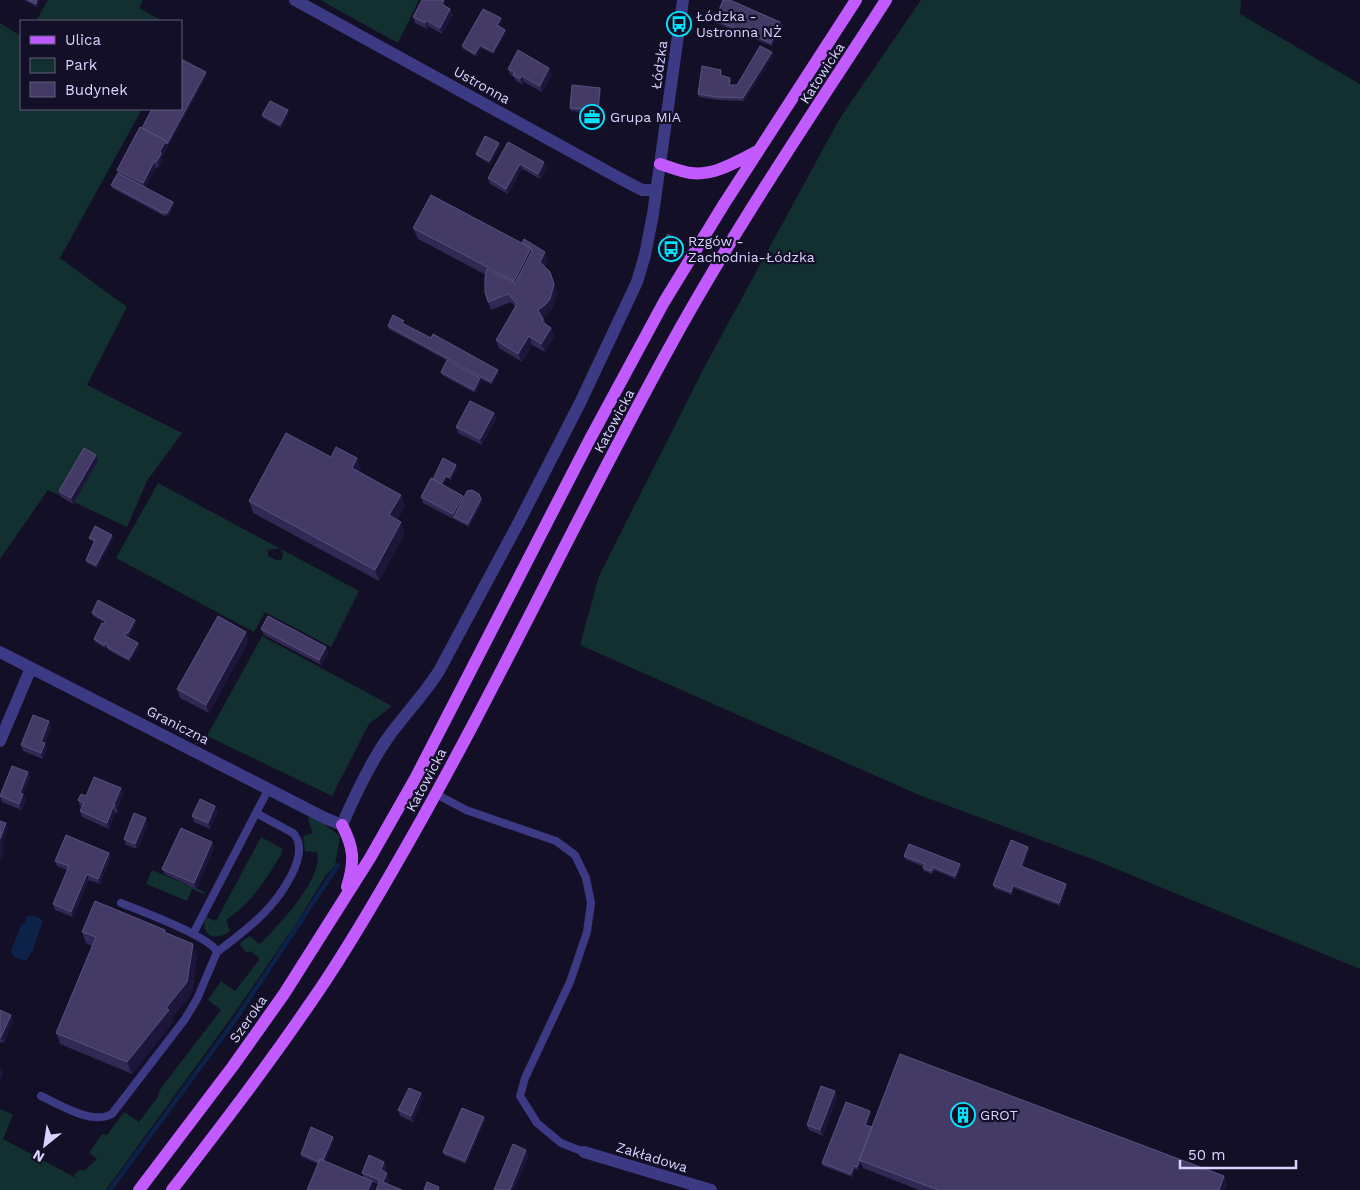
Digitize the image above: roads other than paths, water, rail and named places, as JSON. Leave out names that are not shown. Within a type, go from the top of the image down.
[{"type":"main road","name":"Katowicka","points":[[370,858],[416,777],[590,439],[664,302],[758,151],[856,0]]},
{"type":"main road","name":"Katowicka","points":[[172,1190],[273,1056],[311,1002],[392,871],[436,794],[695,302],[745,220],[886,0]]},
{"type":"main road","points":[[660,164],[690,173],[707,173],[722,169],[758,151]]},
{"type":"main road","points":[[342,824],[350,841],[353,856],[352,871],[343,902]]},
{"type":"main road","name":"Szeroka","points":[[139,1190],[233,1066],[284,994],[370,858]]},
{"type":"street","name":"Ustronna","points":[[295,0],[621,179],[642,190],[656,190]]},
{"type":"street","name":"Łódzka","points":[[342,824],[350,804],[377,755],[401,721],[426,692],[439,671],[580,403],[637,282],[645,255],[656,190],[683,0]]},
{"type":"street","name":"Graniczna","points":[[0,652],[325,818],[342,824]]},
{"type":"street","points":[[0,742],[30,668]]},
{"type":"street","name":"Zakładowa","points":[[584,1152],[711,1190]]},
{"type":"lane","points":[[193,934],[269,788]]},
{"type":"lane","points":[[436,794],[466,810],[556,841],[574,854],[586,878],[591,903],[587,932],[570,982],[525,1078],[520,1096],[537,1123],[561,1144],[584,1152]]},
{"type":"lane","points":[[40,1096],[95,1118],[104,1118],[112,1114],[186,1019],[197,999],[217,952],[263,914],[278,895],[298,861],[296,836],[256,813]]},
{"type":"lane","points":[[121,903],[193,934],[215,948],[217,952]]},
{"type":"water","points":[[33,915],[43,920],[33,950],[26,961],[14,957],[11,951],[21,925],[25,922],[27,916]]},
{"type":"waterway","points":[[110,1190],[235,1020],[338,865]]},
{"type":"place","name":"Łódzka - Ustronna NŻ","points":[[679,24]]},
{"type":"place","name":"Grupa MIA","points":[[592,117]]},
{"type":"place","name":"Rzgów - Zachodnia-Łódzka","points":[[671,249]]},
{"type":"place","name":"GROT","points":[[963,1115]]}]
